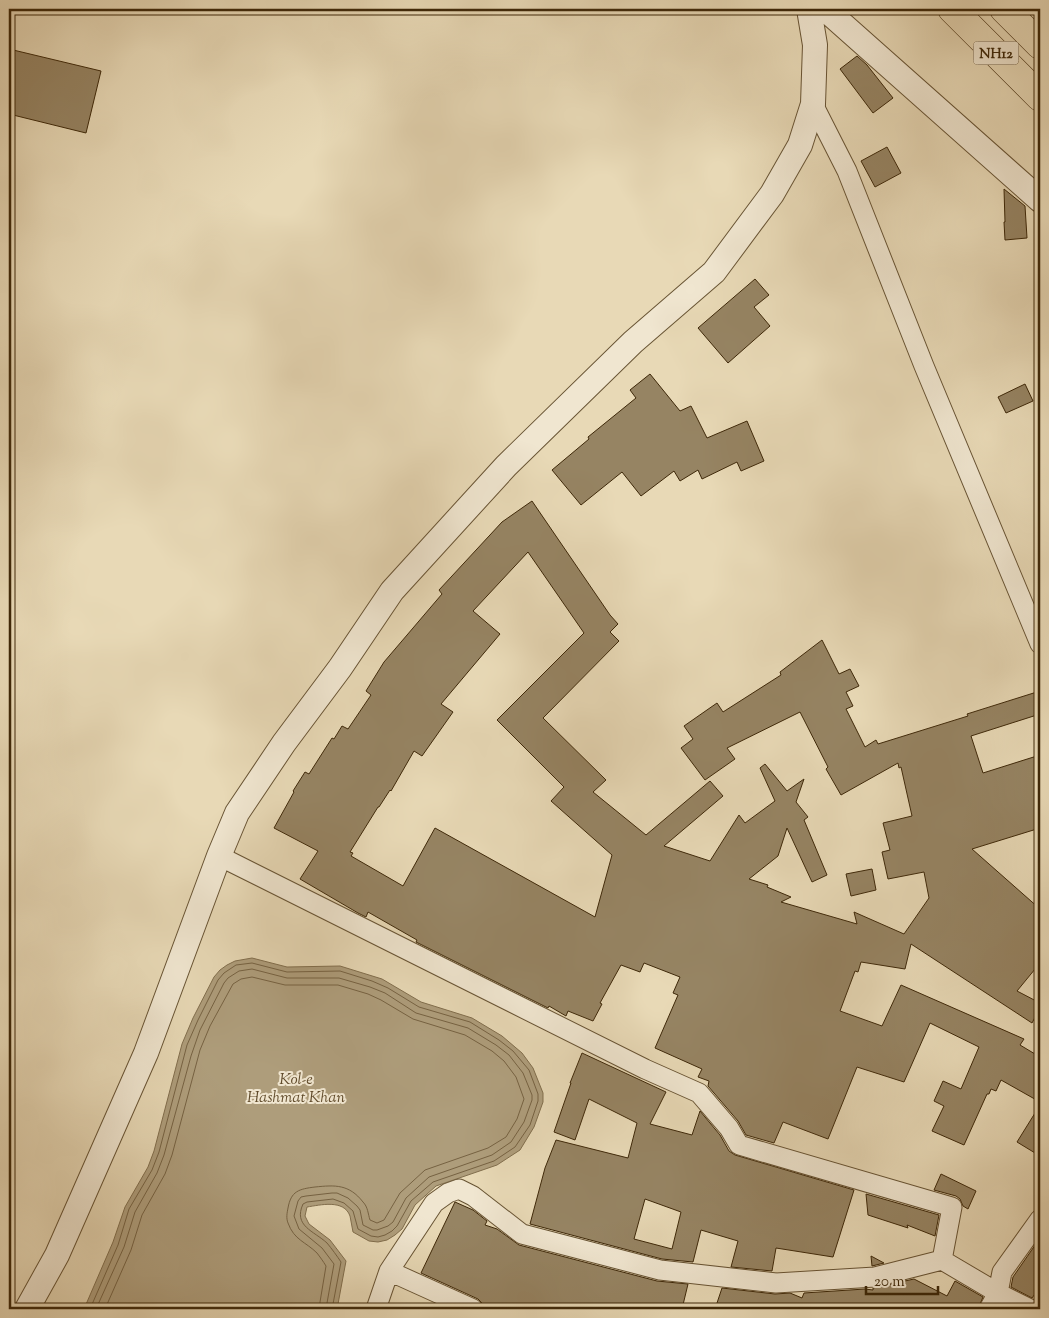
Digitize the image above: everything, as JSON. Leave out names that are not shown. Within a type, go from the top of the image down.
[{"type":"highway","name":"NH12","points":[[952,9],[1040,97]]},
{"type":"highway","name":"NH12","points":[[1004,9],[1040,45]]},
{"type":"street","points":[[27,1309],[57,1255],[146,1053],[218,856],[238,813],[273,758],[340,668],[392,591],[506,466],[633,342],[714,272],[772,194],[800,145],[813,104],[815,45],[809,9]]},
{"type":"street","points":[[826,9],[1040,200]]},
{"type":"street","points":[[813,104],[847,171],[924,366],[1040,644]]},
{"type":"street","points":[[218,856],[645,1069],[699,1093],[729,1128],[740,1145],[952,1207],[942,1260]]},
{"type":"street","points":[[376,1309],[389,1271],[434,1203],[448,1193],[459,1189],[473,1196],[522,1234],[660,1270],[776,1283],[876,1277],[942,1260],[998,1293],[1030,1309]]},
{"type":"street","points":[[989,1309],[998,1293],[1002,1272],[1040,1219]]},
{"type":"street","points":[[389,1271],[473,1309]]},
{"type":"water","name":"Kol-e Hashmat Khan","points":[[252,958],[287,967],[340,966],[382,979],[421,1002],[472,1018],[502,1036],[522,1053],[533,1068],[543,1093],[543,1102],[534,1127],[520,1150],[497,1165],[436,1186],[415,1205],[402,1229],[387,1240],[369,1241],[353,1232],[350,1216],[343,1207],[331,1204],[307,1207],[305,1216],[309,1224],[330,1240],[346,1261],[338,1304],[340,1309],[84,1309],[113,1242],[125,1207],[148,1167],[154,1151],[182,1044],[193,1018],[214,977],[220,970],[235,961]]},
{"type":"building","points":[[9,49],[101,71],[86,133],[9,114]]},
{"type":"building","points":[[857,56],[867,65],[893,98],[873,113],[840,69]]},
{"type":"building","points":[[887,147],[901,173],[875,187],[861,161]]},
{"type":"building","points":[[1004,189],[1025,206],[1027,238],[1005,240]]},
{"type":"building","points":[[755,279],[769,295],[754,307],[770,326],[728,363],[698,328]]},
{"type":"building","points":[[650,374],[680,411],[691,406],[707,438],[747,421],[764,461],[741,471],[737,462],[702,479],[698,470],[680,481],[674,471],[641,496],[622,472],[581,505],[552,470],[589,439],[588,437],[636,398],[630,390]]},
{"type":"building","points":[[1025,384],[1033,401],[1006,413],[998,397]]},
{"type":"building","points":[[532,501],[618,624],[610,632],[619,641],[543,718],[606,780],[593,792],[646,835],[710,781],[723,796],[664,846],[710,861],[739,815],[745,823],[775,801],[760,768],[765,764],[787,791],[804,779],[796,802],[808,817],[804,820],[827,875],[812,882],[787,828],[778,856],[749,879],[768,885],[767,887],[791,897],[781,902],[857,924],[854,912],[904,934],[929,898],[924,872],[888,879],[882,852],[890,850],[883,823],[912,816],[901,767],[899,768],[898,763],[841,795],[826,769],[828,767],[800,712],[727,748],[735,759],[705,780],[681,748],[693,739],[684,726],[717,703],[723,712],[781,675],[780,672],[822,640],[839,674],[850,669],[859,686],[846,692],[853,706],[846,709],[865,747],[876,740],[878,744],[1040,691],[1040,714],[971,736],[983,773],[1040,755],[1040,828],[972,849],[1040,909],[1040,963],[1017,991],[1040,1003],[1040,1008],[1032,1023],[911,944],[905,969],[861,962],[858,972],[855,971],[840,1011],[882,1026],[901,985],[1024,1039],[1020,1045],[1040,1057],[1040,1102],[1001,1080],[996,1091],[991,1089],[989,1094],[987,1094],[964,1145],[932,1131],[944,1106],[934,1101],[943,1081],[961,1089],[979,1047],[930,1023],[904,1082],[857,1067],[828,1139],[783,1122],[774,1143],[746,1135],[738,1121],[708,1086],[709,1081],[698,1077],[702,1069],[655,1048],[678,995],[673,993],[680,977],[644,963],[640,972],[621,965],[600,1003],[602,1004],[593,1021],[568,1011],[566,1016],[416,942],[417,940],[368,912],[366,917],[358,913],[300,879],[318,851],[274,828],[293,791],[305,772],[309,774],[342,726],[348,729],[371,695],[366,691],[384,662],[442,594],[439,590],[502,522]],"holes":[[[528,552],[584,633],[497,720],[564,787],[551,801],[612,855],[595,917],[435,828],[403,886],[351,856],[353,853],[350,852],[378,807],[391,791],[414,751],[422,756],[453,712],[441,704],[500,634],[473,611]]]},
{"type":"building","points":[[872,869],[876,890],[851,896],[846,874]]},
{"type":"building","points":[[582,1053],[666,1092],[650,1124],[692,1135],[700,1111],[720,1135],[729,1151],[735,1155],[854,1190],[833,1257],[776,1248],[772,1271],[731,1267],[738,1241],[701,1230],[693,1262],[662,1259],[530,1224],[545,1168],[556,1140],[628,1158],[637,1123],[589,1099],[575,1140],[554,1132]],"holes":[[[645,1199],[681,1212],[672,1249],[634,1239]]]},
{"type":"building","points":[[1040,1105],[1040,1156],[1017,1142]]},
{"type":"building","points":[[941,1174],[976,1191],[968,1209],[963,1206],[960,1199],[956,1196],[934,1190]]},
{"type":"building","points":[[866,1194],[939,1215],[935,1236],[907,1225],[908,1228],[868,1215]]},
{"type":"building","points":[[455,1202],[473,1210],[487,1221],[485,1225],[497,1229],[519,1245],[657,1281],[688,1284],[682,1309],[484,1309],[478,1299],[421,1273]]},
{"type":"building","points":[[1040,1238],[1040,1287],[1032,1298],[1011,1287],[1013,1277]]},
{"type":"building","points":[[871,1256],[884,1263],[872,1266]]},
{"type":"building","points":[[914,1279],[947,1296],[955,1281],[983,1297],[978,1309],[715,1309],[722,1288],[775,1294],[790,1293],[802,1298],[804,1293],[873,1290],[873,1288]]}]
